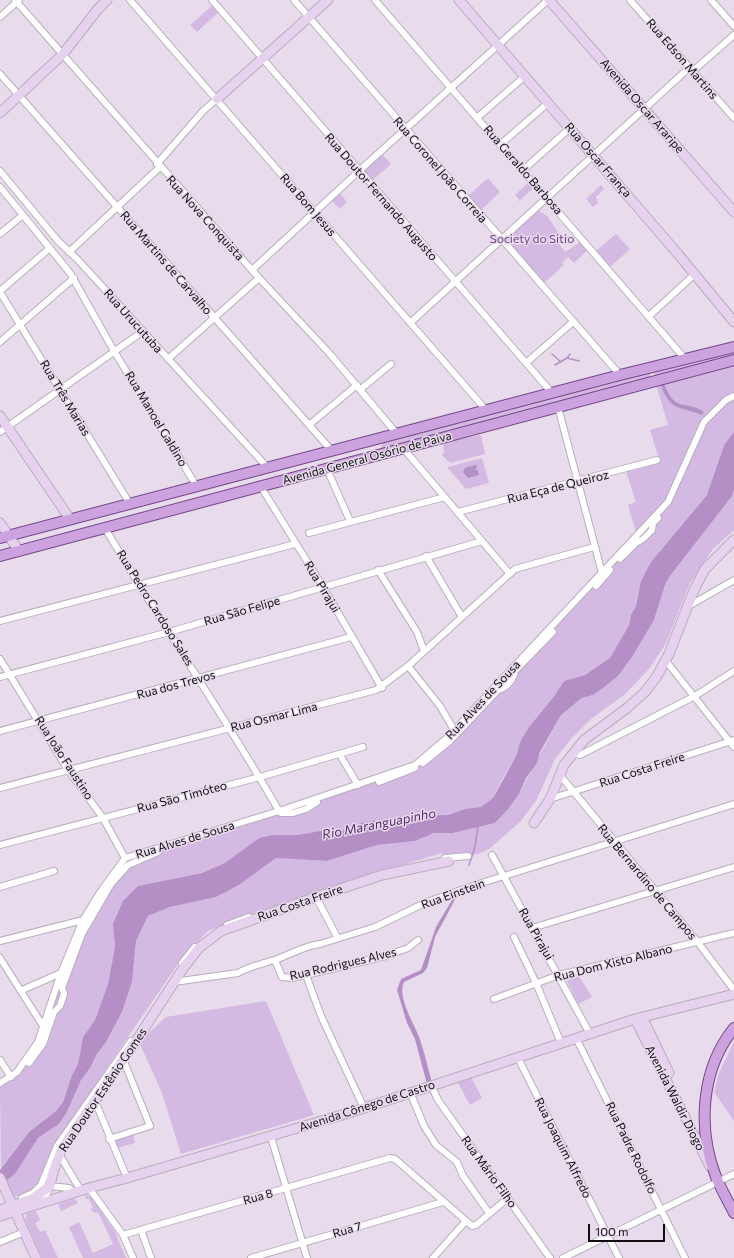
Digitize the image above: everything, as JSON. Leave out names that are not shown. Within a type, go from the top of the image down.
[{"type":"main road","points":[[0,113],[63,54],[98,9],[107,0]]},
{"type":"main road","points":[[217,99],[328,0]]},
{"type":"main road","name":"Rua Oscar França","points":[[459,0],[595,156],[734,322]]},
{"type":"main road","name":"Avenida Oscar Araripe","points":[[548,0],[734,212]]},
{"type":"main road","name":"Avenida General Osório de Paiva","points":[[4,537],[620,375],[734,347]]},
{"type":"main road","name":"Avenida General Osório de Paiva","points":[[0,556],[734,360]]},
{"type":"main road","points":[[650,368],[654,374],[653,381]]},
{"type":"main road","points":[[0,416],[4,430],[70,519]]},
{"type":"main road","points":[[383,438],[379,447],[380,451],[387,453]]},
{"type":"main road","points":[[345,448],[354,452],[355,456],[353,462]]},
{"type":"main road","points":[[0,523],[4,537],[19,551]]},
{"type":"main road","points":[[534,823],[550,799],[559,774],[573,753],[595,730],[614,719],[645,692],[658,676],[666,661],[687,607],[705,570],[734,540]]},
{"type":"main road","name":"Rua Costa Freire","points":[[174,982],[199,948],[221,931],[316,897],[382,876],[449,861]]},
{"type":"main road","name":"Rua Doutor Estênio Gomes","points":[[50,1186],[59,1154],[174,982]]},
{"type":"main road","name":"Avenida Cônego de Castro","points":[[0,1216],[10,1206],[43,1204],[81,1190],[127,1178],[364,1108],[639,1018],[734,994]]},
{"type":"main road","name":"Avenida Waldir Diogo","points":[[639,1018],[734,1213]]},
{"type":"main road","name":"Avenida Waldir Diogo","points":[[718,1179],[710,1155],[704,1121],[706,1097],[710,1074],[720,1049],[734,1028]]},
{"type":"main road","name":"Avenida Waldir Diogo","points":[[669,1081],[710,1155]]},
{"type":"main road","points":[[0,1178],[7,1194],[10,1206],[36,1258]]},
{"type":"main road","points":[[10,1206],[32,1199],[50,1186]]},
{"type":"street","name":"Rua Bom Jesus","points":[[130,0],[486,410]]},
{"type":"street","name":"Rua Doutor Fernando Augusto","points":[[212,0],[552,393]]},
{"type":"street","name":"Rua Coronel João Correia","points":[[294,0],[620,375]]},
{"type":"street","name":"Rua Geraldo Barbosa","points":[[375,0],[478,117],[686,360]]},
{"type":"street","points":[[252,270],[548,0]]},
{"type":"street","name":"Rua Edson Martins","points":[[630,0],[734,118]]},
{"type":"street","points":[[711,0],[734,26]]},
{"type":"street","name":"Rua Nova Conquista","points":[[17,1],[158,165],[359,387],[397,434]]},
{"type":"street","points":[[0,17],[17,1]]},
{"type":"street","points":[[410,323],[645,110],[734,35]]},
{"type":"street","name":"Rua Martins de Carvalho","points":[[0,74],[332,451]]},
{"type":"street","points":[[478,117],[525,76]]},
{"type":"street","points":[[56,254],[67,250],[117,207],[158,165],[196,118],[217,99]]},
{"type":"street","points":[[501,144],[548,103]]},
{"type":"street","points":[[523,170],[570,128]]},
{"type":"street","name":"Rua Urucutuba","points":[[0,171],[67,250],[268,468]]},
{"type":"street","name":"Rua Manoel Galdino","points":[[0,188],[56,254],[74,278],[114,351],[197,487]]},
{"type":"street","points":[[0,234],[23,215]]},
{"type":"street","points":[[0,292],[50,248]]},
{"type":"street","points":[[649,316],[695,274]]},
{"type":"street","points":[[0,342],[21,326],[74,278]]},
{"type":"street","points":[[168,359],[259,278]]},
{"type":"street","name":"Rua Três Marias","points":[[0,292],[61,389],[130,504]]},
{"type":"street","points":[[526,363],[573,322]]},
{"type":"street","points":[[4,430],[142,332]]},
{"type":"street","points":[[309,425],[391,364]]},
{"type":"street","name":"Rua Alves de Sousa","points":[[125,858],[279,811],[415,765],[454,730],[668,502],[711,413],[726,400],[734,396]]},
{"type":"street","points":[[558,407],[602,573]]},
{"type":"street","points":[[0,1087],[12,1080],[25,1068],[43,1044],[54,1012],[60,1006],[64,994],[62,988],[82,934],[111,884],[128,865],[156,852],[280,813],[293,813],[306,809],[313,803],[401,775],[431,758],[498,690],[504,688],[513,678],[515,671],[621,558],[652,530],[653,523],[674,500],[707,420]]},
{"type":"street","points":[[403,448],[510,574]]},
{"type":"street","name":"Rua Eça de Queiroz","points":[[458,512],[578,482],[657,460]]},
{"type":"street","points":[[327,468],[350,521]]},
{"type":"street","name":"Rua Pirajui","points":[[260,487],[323,587],[382,688]]},
{"type":"street","points":[[309,533],[445,497]]},
{"type":"street","name":"Rua Pedro Cardoso Sales","points":[[105,528],[138,584],[200,678],[279,811]]},
{"type":"street","name":"Rua São Felipe","points":[[0,677],[169,632],[426,556],[482,541]]},
{"type":"street","points":[[0,621],[295,544]]},
{"type":"street","name":"Rua Osmar Lima","points":[[0,788],[382,688],[515,569],[594,546]]},
{"type":"street","points":[[426,556],[462,617]]},
{"type":"street","points":[[378,570],[417,632],[424,651]]},
{"type":"street","points":[[687,607],[734,580]]},
{"type":"street","name":"Rua dos Trevos","points":[[0,730],[351,637]]},
{"type":"street","name":"Rua João Faustino","points":[[0,659],[39,720],[68,770],[103,818],[125,858]]},
{"type":"street","points":[[666,661],[733,743]]},
{"type":"street","points":[[408,666],[440,706],[454,730]]},
{"type":"street","points":[[573,753],[580,754],[695,696],[734,671]]},
{"type":"street","name":"Rua Costa Freire","points":[[550,799],[733,743]]},
{"type":"street","name":"Rua São Timóteo","points":[[0,845],[260,777],[340,755],[363,747]]},
{"type":"street","points":[[340,755],[358,785]]},
{"type":"street","name":"Rua Bernardino de Campos","points":[[559,774],[654,891],[698,942],[734,990]]},
{"type":"street","name":"Rua Einstein","points":[[174,982],[238,972],[246,968],[275,960],[310,945],[320,944],[337,937],[374,927],[427,902],[454,892],[734,804]]},
{"type":"street","points":[[10,1206],[30,1195],[41,1185],[57,1146],[140,1028],[185,959],[205,939],[237,920],[368,877],[443,858],[468,856]]},
{"type":"street","name":"Rua Pirajui","points":[[492,856],[559,975],[590,1034]]},
{"type":"street","points":[[0,1083],[11,1077],[31,1054],[43,1026],[61,973],[83,920],[99,894],[125,858]]},
{"type":"street","points":[[532,928],[734,867]]},
{"type":"street","points":[[0,888],[54,871]]},
{"type":"street","points":[[316,897],[337,937]]},
{"type":"street","points":[[0,940],[83,920]]},
{"type":"street","name":"Rua Dom Xisto Albano","points":[[494,999],[559,975],[734,933]]},
{"type":"street","points":[[514,937],[536,983],[561,1043]]},
{"type":"street","name":"Rua Rodrigues Alves","points":[[275,960],[281,975],[284,978],[306,975],[386,956],[408,948],[418,940]]},
{"type":"street","points":[[0,958],[22,990],[43,1026]]},
{"type":"street","points":[[22,990],[61,973]]},
{"type":"street","points":[[306,975],[321,1016],[364,1108]]},
{"type":"street","name":"Rua Padre Rodolfo","points":[[576,1038],[685,1258]]},
{"type":"street","name":"Rua Joaquim Alfredo","points":[[518,1058],[619,1258]]},
{"type":"street","points":[[109,1139],[150,1126],[123,1059]]},
{"type":"street","points":[[0,1060],[11,1077]]},
{"type":"street","name":"Rua Mário Filho","points":[[431,1085],[438,1100],[550,1258]]},
{"type":"street","points":[[410,1092],[424,1126],[436,1145],[457,1162],[463,1176],[489,1214]]},
{"type":"street","points":[[95,1101],[109,1139],[127,1178]]},
{"type":"street","points":[[271,1136],[307,1258]]},
{"type":"street","points":[[59,1154],[81,1190],[123,1235],[133,1258]]},
{"type":"street","name":"Rua 8","points":[[123,1235],[393,1158],[443,1202]]},
{"type":"street","points":[[563,1258],[662,1210],[718,1179],[734,1174]]},
{"type":"street","points":[[50,1186],[81,1190]]},
{"type":"street","name":"Rua Doutor Estênio Gomes","points":[[43,1204],[50,1186]]},
{"type":"street","points":[[443,1202],[465,1222],[474,1226],[508,1198]]},
{"type":"street","name":"Rua 7","points":[[251,1258],[443,1202]]},
{"type":"street","points":[[433,1258],[465,1222]]},
{"type":"street","points":[[141,1230],[151,1258]]},
{"type":"street","points":[[0,1242],[24,1232]]},
{"type":"green space","points":[[213,5],[219,12],[197,32],[190,25]]},
{"type":"green space","points":[[381,153],[391,164],[373,180],[362,171]]},
{"type":"green space","points":[[488,178],[500,192],[479,212],[467,197]]},
{"type":"green space","points":[[530,181],[535,187],[518,202],[519,200],[515,195]]},
{"type":"green space","points":[[601,185],[604,189],[596,197],[598,203],[593,207],[586,199]]},
{"type":"green space","points":[[339,192],[347,202],[340,209],[332,201]]},
{"type":"green space","name":"Society do Sitio","points":[[538,210],[547,216],[561,236],[556,240],[565,252],[582,241],[589,249],[574,263],[568,257],[562,263],[564,265],[543,284],[505,241]]},
{"type":"green space","points":[[616,234],[630,249],[610,267],[596,251]]},
{"type":"green space","points":[[734,352],[734,356],[655,377],[654,371]]},
{"type":"green space","points":[[734,365],[734,394],[718,404],[701,421],[669,496],[636,533],[628,505],[636,502],[626,471],[660,462],[650,430],[668,425],[656,384]]},
{"type":"green space","points":[[649,372],[651,377],[382,449],[381,448],[383,441]]},
{"type":"green space","points":[[734,399],[734,432],[724,445],[707,495],[651,562],[638,594],[636,606],[631,615],[629,625],[610,658],[585,675],[564,681],[521,740],[516,756],[493,798],[481,807],[465,809],[448,815],[405,816],[361,823],[343,831],[320,831],[298,835],[273,835],[259,838],[226,863],[202,873],[138,886],[113,924],[115,947],[108,984],[95,1020],[83,1037],[78,1064],[72,1075],[63,1102],[56,1111],[29,1132],[1,1168],[0,1086],[13,1080],[41,1043],[64,972],[85,922],[126,861],[287,811],[425,760],[665,509],[673,498],[689,457],[703,429],[722,407]]},
{"type":"green space","points":[[481,435],[485,454],[450,463],[442,455],[444,453],[443,443]]},
{"type":"green space","points":[[482,458],[489,483],[466,489],[447,467]]},
{"type":"green space","points":[[734,489],[734,530],[713,549],[690,583],[666,643],[650,668],[624,695],[591,719],[571,739],[555,759],[536,801],[520,822],[489,849],[478,854],[443,857],[442,853],[241,917],[208,931],[182,958],[79,1109],[49,1156],[42,1180],[33,1189],[13,1198],[7,1181],[15,1174],[38,1138],[59,1124],[67,1112],[81,1080],[106,1042],[122,1012],[132,982],[136,941],[148,916],[170,907],[216,897],[239,885],[276,858],[327,861],[377,845],[415,841],[434,833],[453,833],[495,823],[519,794],[561,715],[582,698],[593,695],[618,676],[632,657],[654,620],[665,585],[670,576],[732,496]]},
{"type":"green space","points":[[579,976],[592,997],[578,1004],[567,981]]},
{"type":"green space","points":[[266,1001],[314,1115],[181,1154],[162,1093],[139,1042],[166,1017]]},
{"type":"green space","points":[[734,1042],[734,1121],[714,1092],[719,1073]]},
{"type":"green space","points":[[471,1077],[482,1098],[470,1105],[458,1083]]},
{"type":"green space","points":[[133,1134],[135,1143],[117,1148],[113,1140]]},
{"type":"green space","points":[[87,1195],[92,1198],[115,1232],[126,1258],[83,1258],[69,1227],[79,1222],[93,1253],[113,1244],[98,1212],[95,1213],[90,1209],[93,1208],[89,1199],[86,1199],[85,1196]]},
{"type":"green space","points":[[74,1198],[78,1203],[61,1211],[58,1204]]},
{"type":"green space","points":[[36,1211],[40,1220],[35,1223],[40,1232],[45,1230],[58,1258],[42,1258],[25,1219],[27,1214]]},
{"type":"water","points":[[664,384],[668,393],[677,403],[697,408],[704,412],[702,415],[682,409],[672,404],[664,394],[661,385]]},
{"type":"water","name":"Rio Maranguapinho","points":[[734,432],[734,489],[732,496],[670,576],[665,585],[654,620],[632,657],[618,676],[593,695],[582,698],[561,715],[540,752],[537,763],[526,778],[519,794],[495,823],[453,833],[434,833],[415,841],[377,845],[327,861],[276,858],[239,885],[216,897],[170,907],[148,916],[136,941],[132,982],[122,1012],[106,1042],[81,1080],[67,1112],[59,1124],[38,1138],[15,1174],[0,1186],[0,1170],[29,1132],[56,1111],[63,1102],[72,1075],[78,1064],[83,1037],[95,1020],[108,984],[115,947],[113,924],[123,901],[138,886],[202,873],[225,863],[259,838],[273,835],[298,835],[320,831],[342,831],[361,823],[405,816],[448,815],[465,809],[481,807],[493,798],[516,756],[521,740],[564,681],[585,675],[610,658],[629,625],[631,615],[636,606],[641,581],[651,562],[707,495],[724,445]]},
{"type":"water","points":[[476,465],[477,468],[475,469],[478,471],[479,475],[468,478],[463,472],[465,468]]},
{"type":"water","points":[[459,892],[435,937],[427,968],[423,973],[404,982],[402,989],[405,1005],[420,1039],[432,1082],[427,1084],[415,1039],[407,1023],[397,990],[401,979],[421,970],[436,927],[456,893]]},
{"type":"waterway","points":[[552,354],[561,362]]},
{"type":"waterway","points":[[570,354],[567,358],[579,361]]},
{"type":"waterway","points":[[555,365],[567,358]]},
{"type":"waterway","points":[[469,865],[475,847],[478,826]]}]
